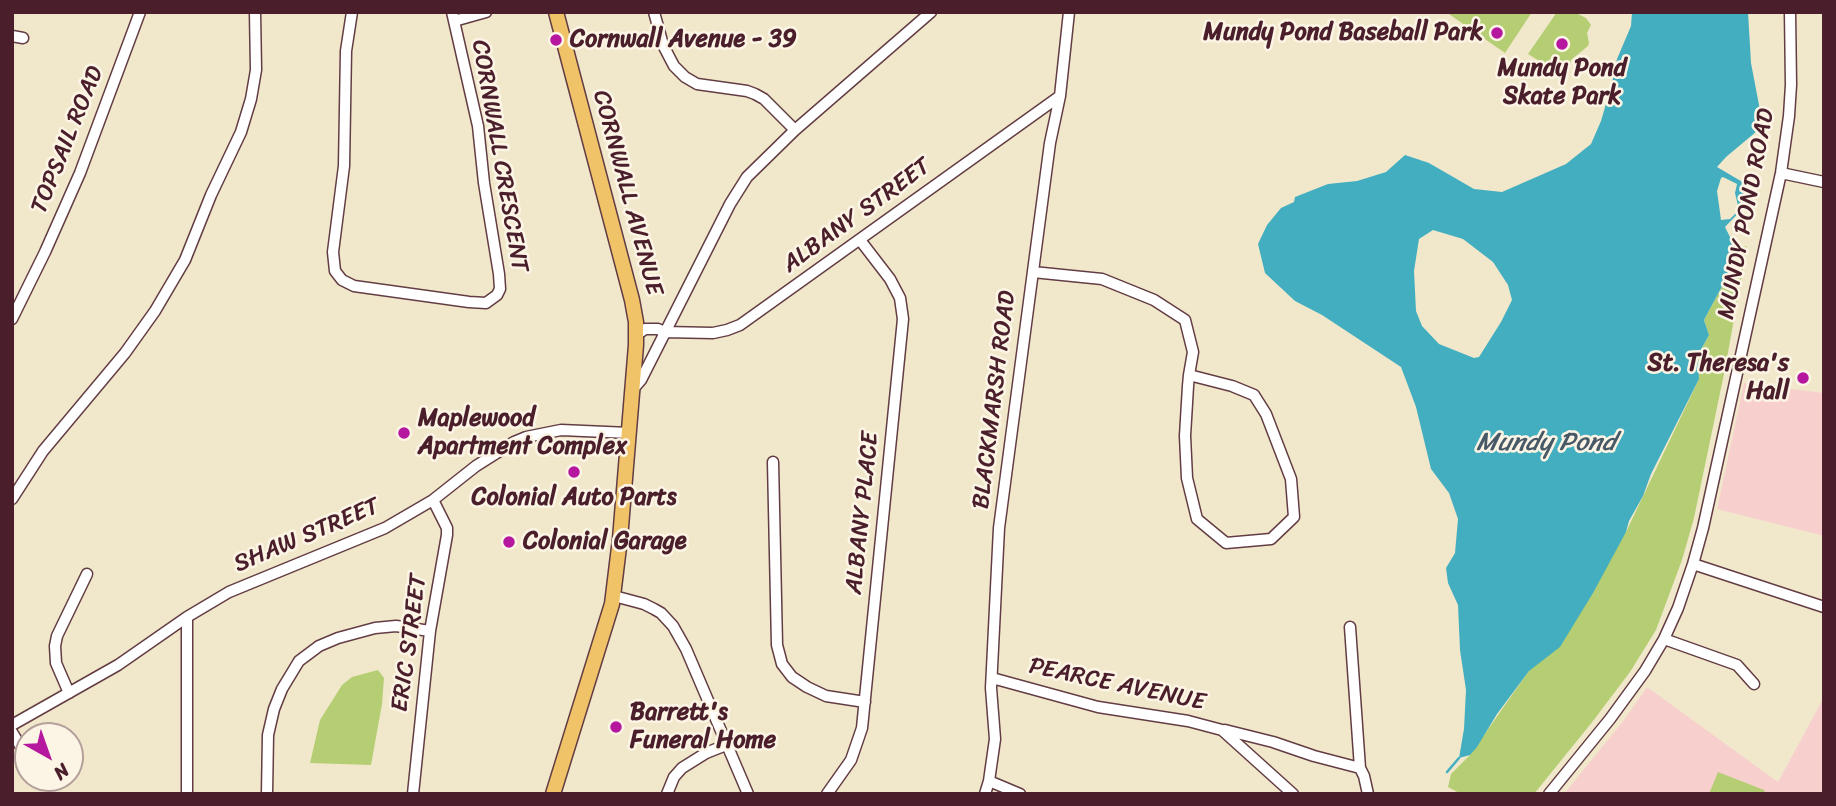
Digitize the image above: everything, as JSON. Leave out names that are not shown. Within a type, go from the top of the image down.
[{"type":"main road","name":"CORNWALL AVENUE","points":[[553,794],[614,596],[634,388],[636,335],[635,312],[556,12]]},
{"type":"street","name":"TOPSAIL ROAD","points":[[12,318],[45,252],[79,173],[140,12]]},
{"type":"street","points":[[12,499],[43,451],[125,353],[155,311],[185,260],[211,194],[240,132],[251,99],[256,70],[255,12]]},
{"type":"street","name":"CORNWALL CRESCENT","points":[[352,12],[346,51],[345,141],[342,190],[333,253],[335,271],[342,280],[354,286],[486,303],[497,295],[500,289],[499,274],[478,126],[453,16]]},
{"type":"street","points":[[453,16],[486,12]]},
{"type":"street","points":[[654,12],[663,45],[674,66],[685,77],[697,84],[755,94],[764,99],[795,130]]},
{"type":"street","points":[[634,388],[741,185],[795,130],[932,12]]},
{"type":"street","name":"BLACKMARSH ROAD","points":[[985,794],[995,738],[992,678],[999,528],[1050,142],[1060,96],[1069,12]]},
{"type":"street","name":"MUNDY POND ROAD","points":[[1549,794],[1631,691],[1664,639],[1693,564],[1781,173],[1791,85],[1790,12]]},
{"type":"street","name":"ALBANY STREET","points":[[636,335],[645,329],[713,333],[740,325],[1060,96]]},
{"type":"street","points":[[1781,173],[1824,182]]},
{"type":"street","name":"ALBANY PLACE","points":[[827,794],[854,753],[862,728],[903,319],[900,298],[890,279],[860,240]]},
{"type":"street","points":[[1033,272],[1102,279],[1154,300],[1185,320],[1193,352],[1189,375],[1185,436],[1187,478],[1197,519],[1226,542],[1271,539],[1294,517],[1291,479],[1266,414],[1254,395],[1232,386],[1189,375]]},
{"type":"street","name":"SHAW STREET","points":[[12,725],[118,665],[187,617],[229,592],[385,528],[433,500],[504,447],[526,437],[561,430],[629,433]]},
{"type":"street","points":[[774,461],[777,645],[782,664],[792,677],[826,696],[865,702]]},
{"type":"street","name":"ERIC STREET","points":[[413,794],[430,631],[447,535],[447,527],[433,500]]},
{"type":"street","points":[[1693,564],[1824,607]]},
{"type":"street","points":[[69,693],[56,663],[55,646],[57,636],[87,574]]},
{"type":"street","points":[[614,596],[644,604],[661,613],[673,625],[748,794]]},
{"type":"street","points":[[187,617],[187,794]]},
{"type":"street","points":[[267,794],[268,735],[274,709],[299,661],[319,646],[375,628],[396,626],[430,631]]},
{"type":"street","points":[[1350,626],[1360,768],[1368,794]]},
{"type":"street","points":[[1664,639],[1737,665],[1754,684]]},
{"type":"street","name":"PEARCE AVENUE","points":[[992,678],[1098,707],[1188,721],[1223,730],[1293,794]]},
{"type":"street","points":[[1223,730],[1360,768]]},
{"type":"street","points":[[667,794],[674,777],[682,768],[726,745]]},
{"type":"street","points":[[989,781],[1020,794]]},
{"type":"shaded area","points":[[1744,383],[1824,393],[1824,536],[1717,509]]},
{"type":"shaded area","points":[[1647,687],[1778,782],[1824,697],[1824,794],[1564,794]]},
{"type":"green space","name":"Mundy Pond Baseball Park","points":[[1446,12],[1532,12],[1505,53]]},
{"type":"green space","name":"Mundy Pond Skate Park","points":[[1557,12],[1574,12],[1586,18],[1591,25],[1587,33],[1588,46],[1571,60],[1569,73],[1566,75],[1528,54]]},
{"type":"green space","points":[[1737,244],[1747,247],[1694,518],[1682,560],[1656,630],[1630,672],[1534,794],[1461,794],[1448,787],[1451,774],[1470,755],[1626,532],[1699,379],[1698,355],[1709,335],[1704,320],[1727,277]]},
{"type":"green space","points":[[378,670],[384,678],[371,765],[310,763],[320,720],[342,685],[352,677]]},
{"type":"green space","points":[[1718,772],[1764,790],[1766,794],[1709,794]]},
{"type":"water","name":"Mundy Pond","points":[[1632,12],[1748,12],[1751,63],[1763,126],[1717,167],[1751,187],[1746,205],[1725,227],[1737,244],[1727,277],[1704,320],[1709,335],[1698,355],[1699,379],[1651,474],[1626,532],[1560,647],[1529,671],[1497,714],[1477,747],[1470,755],[1459,758],[1466,690],[1460,650],[1458,605],[1448,583],[1446,568],[1455,553],[1458,519],[1449,493],[1431,469],[1416,407],[1401,367],[1322,315],[1295,301],[1265,273],[1258,244],[1267,225],[1281,208],[1294,202],[1295,197],[1328,184],[1357,181],[1386,172],[1405,155],[1429,163],[1474,189],[1502,192],[1566,164],[1591,144],[1601,121],[1617,59],[1631,26]],"holes":[[[1723,177],[1737,184],[1735,193],[1739,210],[1730,219],[1721,220],[1717,191]],[[1433,230],[1463,239],[1493,262],[1508,285],[1512,300],[1479,357],[1474,358],[1439,344],[1422,326],[1416,311],[1414,271],[1419,239]]]},
{"type":"waterway","points":[[1447,772],[1459,758]]},
{"type":"place","name":"Mundy Pond Baseball Park","points":[[1497,33]]},
{"type":"place","name":"Cornwall Avenue - 39","points":[[556,40]]},
{"type":"place","name":"Mundy Pond Skate Park","points":[[1562,44]]},
{"type":"place","name":"St. Theresa's Hall","points":[[1803,378]]},
{"type":"place","name":"Maplewood Apartment Complex","points":[[404,433]]},
{"type":"place","name":"Colonial Auto Parts","points":[[574,472]]},
{"type":"place","name":"Colonial Garage","points":[[509,542]]},
{"type":"place","name":"Barrett's Funeral Home","points":[[616,727]]}]
